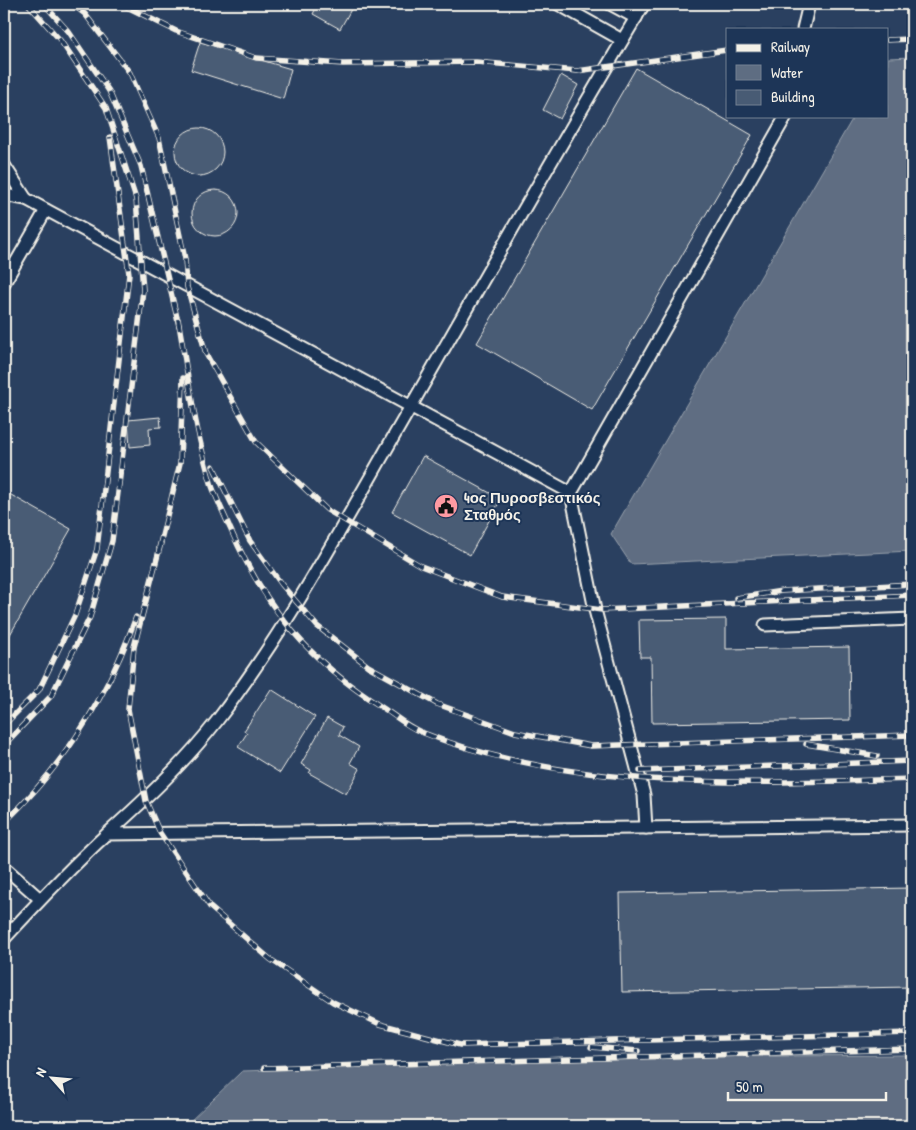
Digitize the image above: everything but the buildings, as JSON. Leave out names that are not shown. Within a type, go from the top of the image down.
[{"type":"lane","points":[[558,4],[622,40]]},
{"type":"lane","points":[[610,4],[636,18]]},
{"type":"lane","points":[[4,939],[40,899],[107,834],[146,801],[215,723],[248,678],[346,520],[644,4]]},
{"type":"lane","points":[[803,28],[808,4]]},
{"type":"lane","points":[[646,828],[644,795],[603,641],[571,493],[785,118]]},
{"type":"lane","points":[[4,165],[26,199]]},
{"type":"lane","points":[[4,195],[26,199],[571,493]]},
{"type":"lane","points":[[4,283],[46,210]]},
{"type":"lane","points":[[766,625],[912,619]]},
{"type":"lane","points":[[107,834],[912,826]]},
{"type":"lane","points":[[4,867],[40,899]]},
{"type":"shaded area","points":[[4,4],[912,4],[912,57],[888,59],[888,28],[726,28],[726,118],[853,118],[611,534],[631,564],[912,551],[912,1055],[657,1057],[242,1071],[185,1126],[4,1126]]},
{"type":"water","points":[[912,57],[912,551],[631,564],[611,534],[853,118],[888,118],[888,58]]},
{"type":"water","points":[[912,1055],[912,1126],[185,1126],[242,1071],[657,1057]]},
{"type":"railway","points":[[4,745],[51,696],[90,617],[112,541],[143,290],[136,199],[106,108],[60,40],[28,4]]},
{"type":"railway","points":[[44,4],[69,32],[109,91],[141,166],[179,326]]},
{"type":"railway","points":[[72,4],[85,14],[130,73],[159,138],[185,259],[187,287],[206,354],[256,442],[327,510],[421,566],[502,597],[602,610],[912,595]]},
{"type":"railway","points":[[121,4],[176,31],[256,58],[343,64],[476,62],[577,71],[726,50]]},
{"type":"railway","points":[[888,40],[912,39]]},
{"type":"railway","points":[[4,725],[39,690],[75,615],[97,549],[129,274],[110,137]]},
{"type":"railway","points":[[178,319],[196,424],[212,486],[244,557],[258,583],[274,608],[311,651],[357,690],[406,724],[421,732],[479,752],[540,766],[601,775],[726,782],[912,779]]},
{"type":"railway","points":[[159,548],[180,463],[183,378]]},
{"type":"railway","points":[[213,466],[250,541],[282,585],[317,626],[368,666],[437,704],[515,732],[591,746],[912,735]]},
{"type":"railway","points":[[161,543],[134,647],[128,709],[146,801],[160,833],[210,907],[270,959],[333,1002],[380,1024],[460,1045],[912,1033]]},
{"type":"railway","points":[[736,598],[782,591],[912,584]]},
{"type":"railway","points":[[4,823],[46,777],[82,728],[112,674],[136,617]]},
{"type":"railway","points":[[806,744],[877,756]]},
{"type":"railway","points":[[640,771],[912,761]]},
{"type":"railway","points":[[591,1047],[638,1051]]},
{"type":"railway","points":[[264,1068],[912,1049]]},
{"type":"place","name":"4ος Πυροσβεστικός Σταθμός","points":[[446,506]]}]
